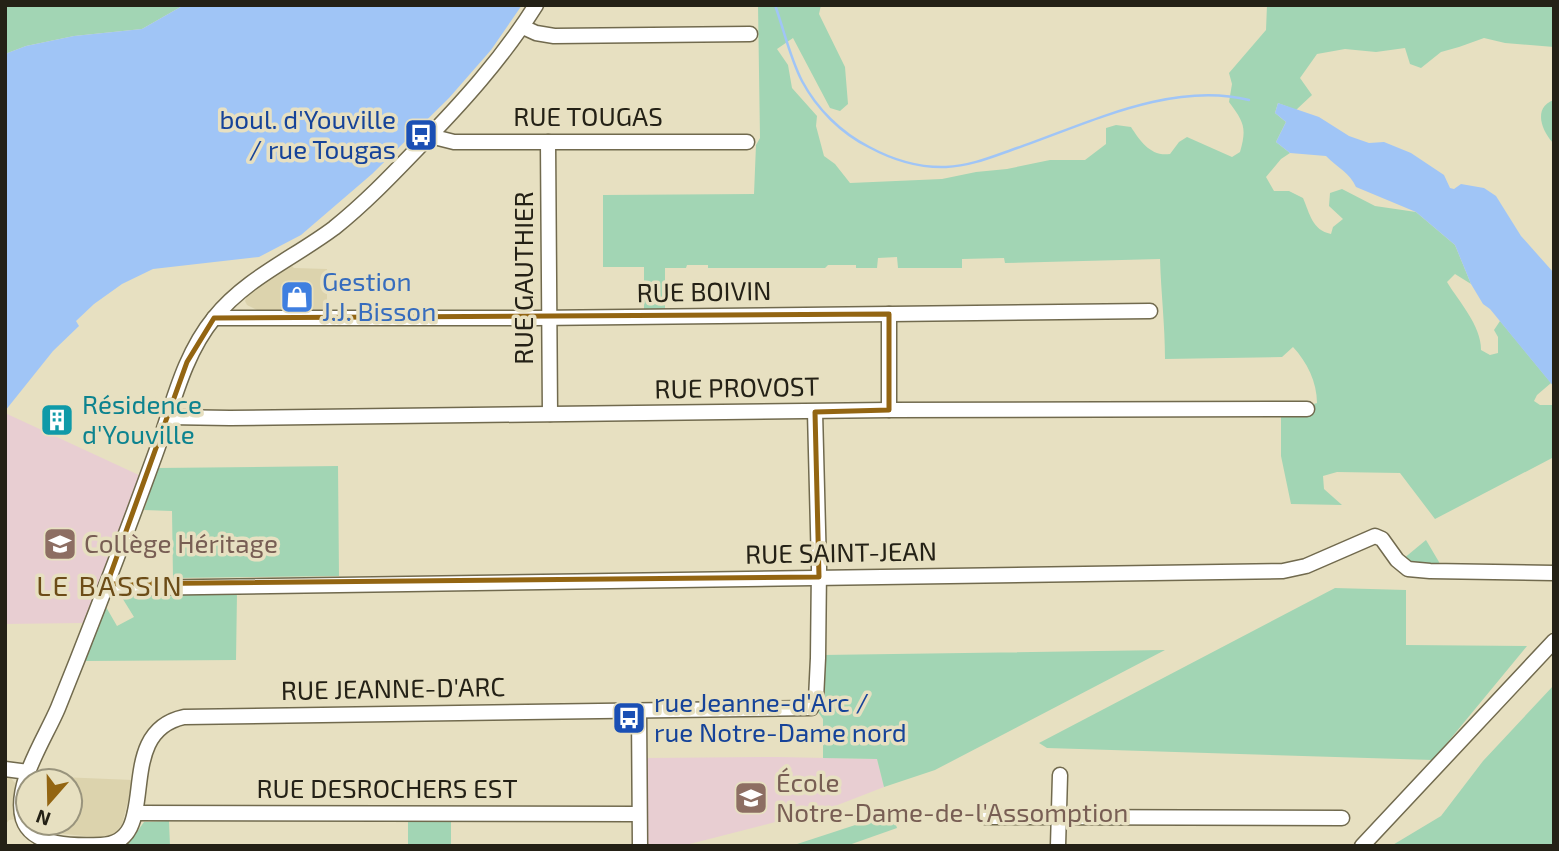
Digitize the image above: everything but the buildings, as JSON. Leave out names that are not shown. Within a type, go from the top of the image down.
[{"type":"street","points":[[30,767],[107,584],[187,362],[214,318],[235,295],[335,227],[375,193],[482,81],[523,27],[536,5]]},
{"type":"street","points":[[523,27],[536,33],[554,36],[750,34]]},
{"type":"street","name":"RUE TOUGAS","points":[[430,136],[454,142],[747,142]]},
{"type":"street","name":"RUE GAUTHIER","points":[[548,142],[550,414]]},
{"type":"street","points":[[235,295],[243,312],[258,319]]},
{"type":"street","name":"RUE BOIVIN","points":[[214,318],[1150,311]]},
{"type":"street","points":[[888,410],[889,314]]},
{"type":"street","name":"RUE PROVOST","points":[[168,417],[1307,409]]},
{"type":"street","points":[[815,412],[819,578]]},
{"type":"street","name":"RUE SAINT-JEAN","points":[[107,584],[152,588],[1293,570],[1375,536],[1382,539],[1400,564],[1413,570],[1554,573]]},
{"type":"street","name":"RUE JEANNE-D'ARC","points":[[58,844],[97,846],[115,843],[129,830],[151,737],[165,724],[184,717],[802,709],[814,706],[817,693],[819,578]]},
{"type":"street","points":[[1362,846],[1554,641]]},
{"type":"street","points":[[639,711],[640,846]]},
{"type":"street","points":[[1058,846],[1060,775]]},
{"type":"street","name":"RUE DESROCHERS EST","points":[[135,813],[639,814]]},
{"type":"street","points":[[985,817],[1342,818]]},
{"type":"street","points":[[36,837],[58,844]]},
{"type":"highlighted area","points":[[889,314],[889,410],[815,412],[819,577],[107,584],[187,362],[214,318]]},
{"type":"shaded area","points":[[291,265],[294,268],[327,269],[327,315],[257,313],[257,310],[247,305],[245,301],[248,293]]},
{"type":"shaded area","name":"Collège Héritage","points":[[5,413],[141,476],[83,623],[5,624]]},
{"type":"shaded area","name":"École Notre-Dame-de-l'Assomption","points":[[644,758],[877,759],[884,787],[830,808],[682,846],[645,846]]},
{"type":"shaded area","points":[[5,775],[14,782],[14,819],[6,824]]},
{"type":"shaded area","points":[[84,778],[133,780],[122,825],[115,833],[105,838],[84,836]]},
{"type":"green space","points":[[5,5],[184,5],[142,29],[74,36],[26,46],[5,54]]},
{"type":"green space","points":[[758,5],[821,5],[819,14],[845,67],[848,104],[840,111],[830,108],[793,38],[777,49],[788,65],[792,88],[817,116],[816,126],[824,156],[835,164],[850,183],[942,179],[1050,160],[1085,160],[1106,144],[1106,128],[1116,125],[1131,127],[1142,142],[1157,153],[1170,154],[1179,142],[1187,137],[1232,157],[1240,152],[1244,131],[1241,120],[1229,102],[1232,84],[1229,73],[1266,30],[1267,5],[1554,5],[1554,47],[1505,43],[1484,38],[1441,52],[1421,68],[1410,64],[1405,48],[1376,52],[1345,49],[1317,54],[1300,78],[1312,95],[1296,110],[1278,103],[1275,113],[1286,122],[1276,142],[1290,153],[1281,159],[1266,177],[1274,191],[1289,191],[1303,198],[1312,220],[1325,232],[1331,234],[1333,227],[1343,219],[1329,206],[1330,193],[1342,189],[1375,206],[1416,212],[1455,245],[1471,284],[1455,274],[1447,282],[1469,314],[1481,350],[1490,355],[1498,353],[1498,337],[1494,330],[1500,321],[1551,383],[1534,401],[1540,405],[1554,405],[1554,457],[1435,519],[1400,473],[1337,472],[1323,476],[1324,489],[1342,505],[1291,504],[1281,456],[1281,414],[1317,403],[1313,380],[1307,366],[1293,347],[1282,357],[1165,359],[1160,259],[1005,263],[1004,258],[962,259],[962,268],[898,268],[897,257],[878,258],[877,268],[828,265],[825,268],[708,268],[708,265],[687,265],[686,268],[665,268],[665,310],[644,311],[644,267],[603,267],[603,195],[754,194],[756,145],[760,138]]},
{"type":"green space","points":[[1554,100],[1554,144],[1543,127],[1541,114],[1547,103]]},
{"type":"green space","points":[[338,466],[339,576],[173,578],[172,511],[144,510],[158,468]]},
{"type":"green space","points":[[1426,540],[1441,567],[1415,565],[1403,559]]},
{"type":"green space","points":[[1335,588],[1406,590],[1406,645],[1527,646],[1433,760],[1047,748],[1039,743]]},
{"type":"green space","points":[[237,593],[236,660],[85,661],[106,607],[117,626],[134,617],[121,596]]},
{"type":"green space","points":[[1165,650],[935,770],[884,787],[877,759],[823,758],[823,719],[818,712],[825,710],[825,661],[822,655]]},
{"type":"green space","points":[[1554,685],[1554,846],[1391,846],[1441,816],[1483,761]]},
{"type":"green space","points":[[892,813],[897,828],[846,846],[791,846]]},
{"type":"green space","points":[[408,818],[451,818],[451,846],[408,846]]},
{"type":"green space","points":[[169,821],[170,846],[127,846],[144,822]]},
{"type":"water","points":[[184,5],[522,5],[491,50],[449,98],[372,174],[301,235],[259,257],[153,269],[122,284],[76,321],[79,326],[53,351],[5,411],[5,54],[26,46],[74,36],[142,29]]},
{"type":"water","points":[[1278,103],[1319,117],[1349,136],[1369,143],[1384,142],[1411,153],[1444,175],[1450,188],[1454,189],[1461,184],[1484,188],[1496,196],[1521,236],[1554,273],[1554,387],[1483,304],[1471,284],[1455,245],[1416,212],[1356,187],[1347,174],[1326,156],[1290,153],[1276,142],[1286,122],[1275,113]]},
{"type":"waterway","points":[[775,5],[798,72],[822,110],[839,127],[859,141],[887,156],[916,165],[946,167],[973,163],[1102,117],[1161,100],[1190,96],[1249,100]]},
{"type":"place","name":"boul. d'Youville / rue Tougas","points":[[421,135]]},
{"type":"place","name":"Gestion J.J. Bisson","points":[[297,297]]},
{"type":"place","name":"Résidence d'Youville","points":[[57,420]]},
{"type":"place","name":"Collège Héritage","points":[[60,544]]},
{"type":"place","name":"rue Jeanne-d'Arc / rue Notre-Dame nord","points":[[629,718]]},
{"type":"place","name":"École Notre-Dame-de-l'Assomption","points":[[751,798]]},
{"type":"district","name":"LE BASSIN","points":[[110,586]]}]
